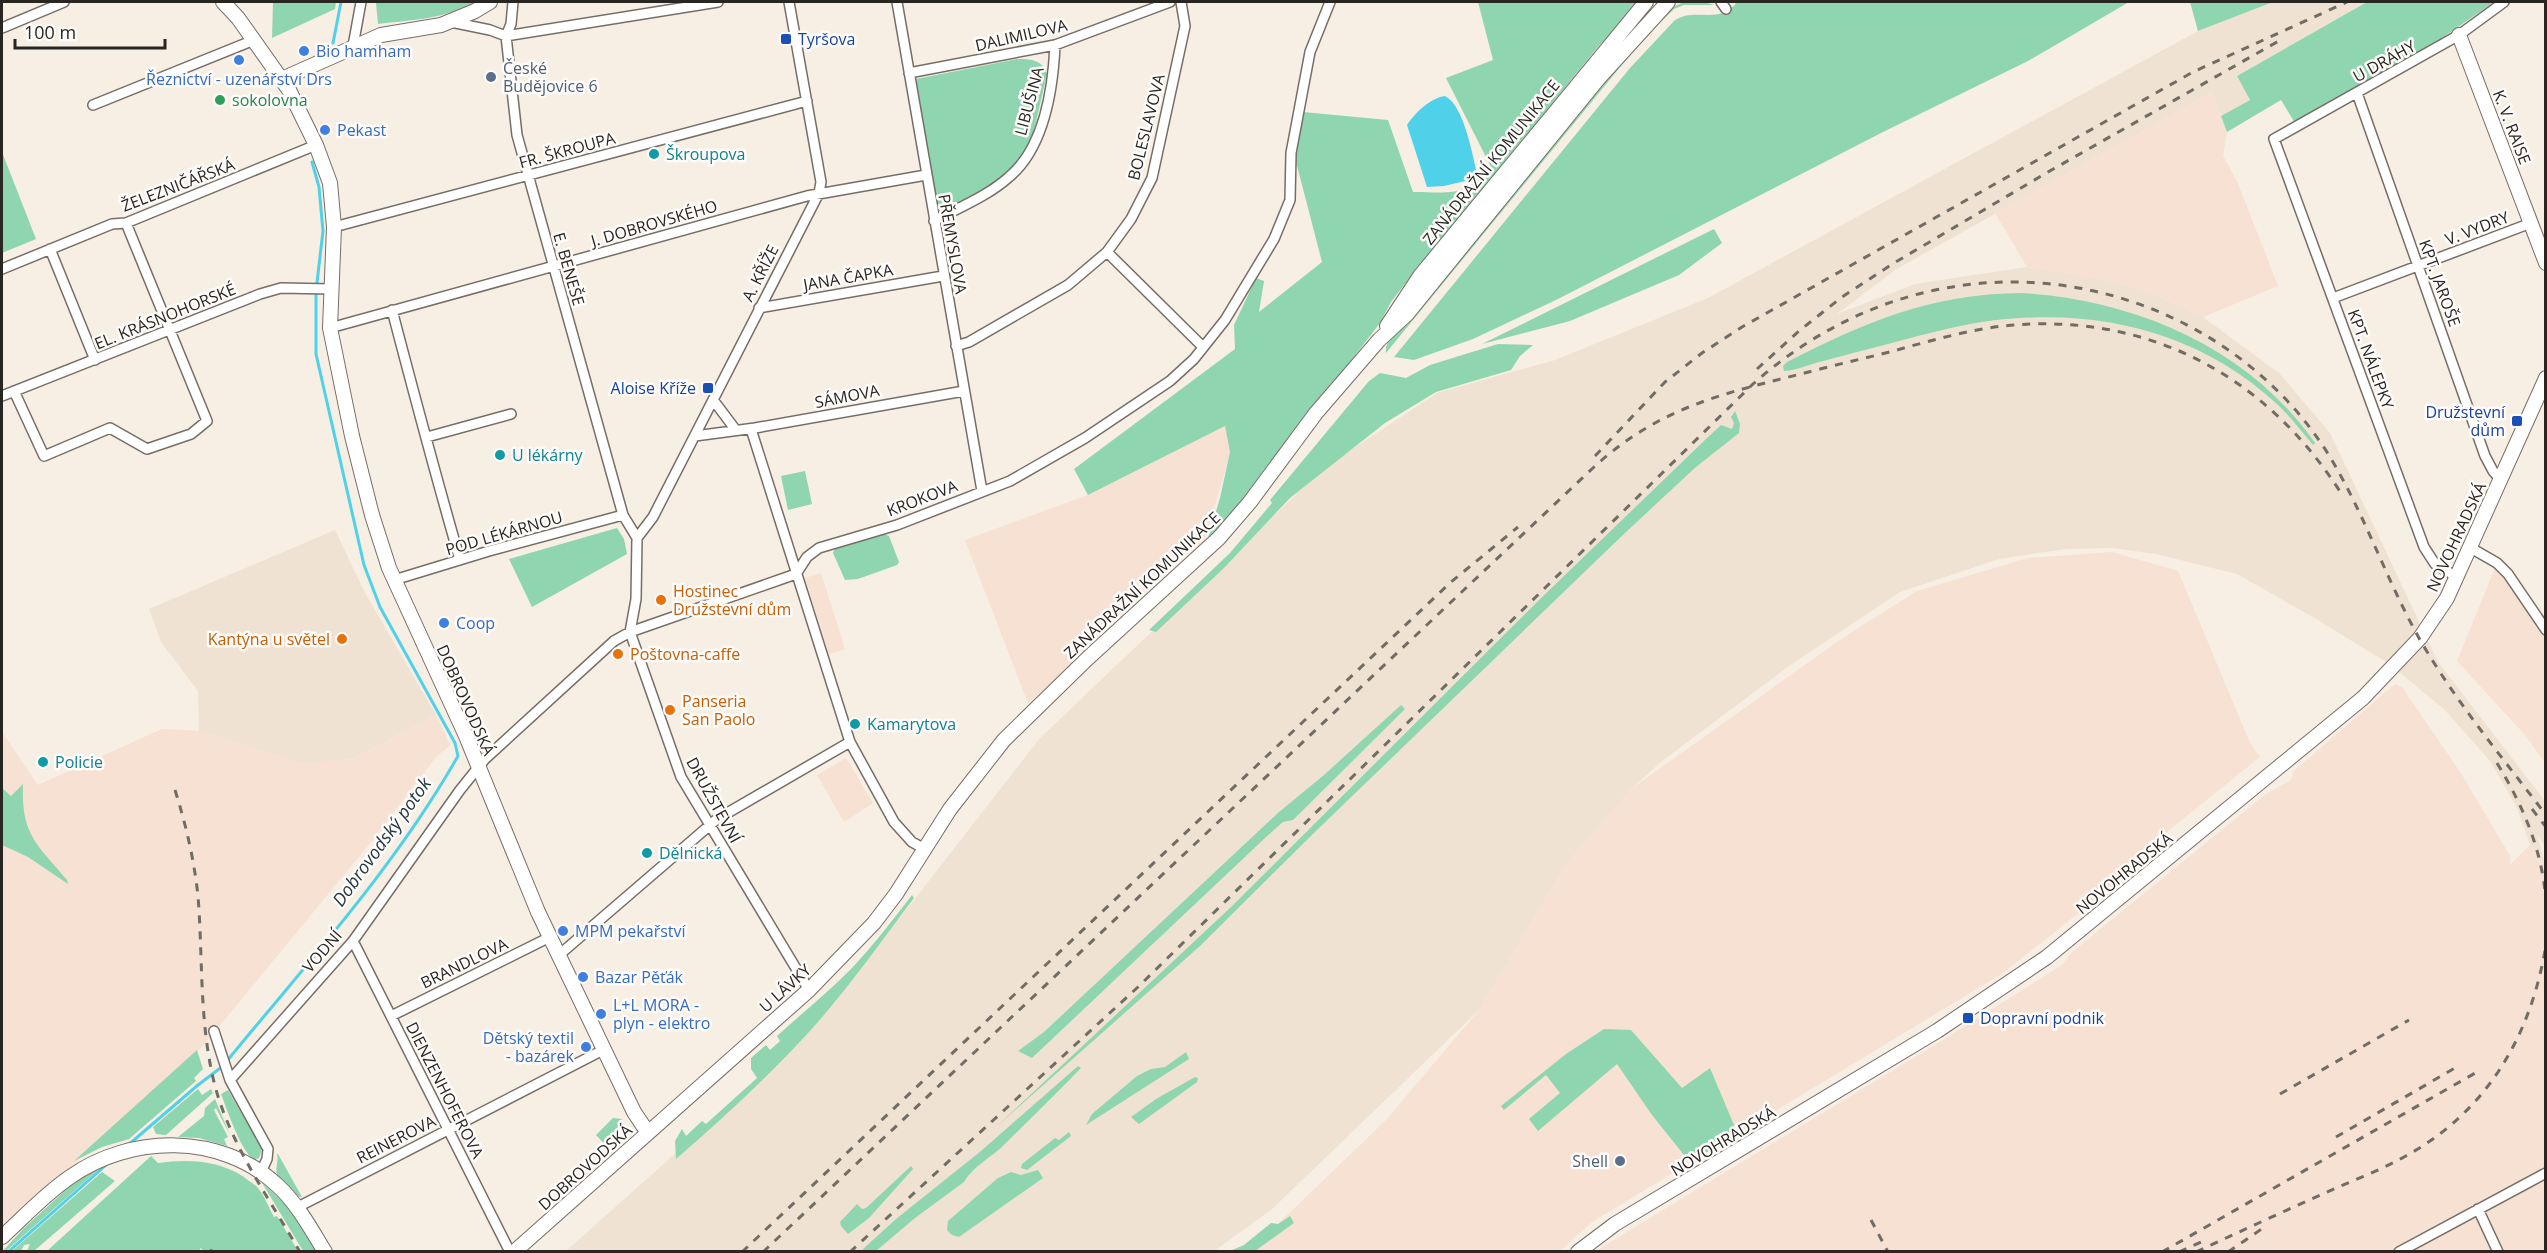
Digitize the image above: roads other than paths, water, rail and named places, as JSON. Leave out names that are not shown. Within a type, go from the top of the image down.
[{"type":"main road","name":"DOBROVODSKÁ","points":[[223,2],[282,79],[316,145],[330,183],[334,227],[327,289],[330,328],[365,489],[394,580],[550,937],[634,1112],[648,1133],[512,1251]]},
{"type":"main road","points":[[282,79],[386,33],[450,22],[490,2]]},
{"type":"main road","name":"ZANÁDRAŽNÍ KOMUNIKACE","points":[[1379,340],[1419,276],[1605,48],[1643,7],[1653,2]]},
{"type":"main road","name":"ZANÁDRAŽNÍ KOMUNIKACE","points":[[923,848],[985,762],[1016,727],[1219,538],[1262,487],[1316,413],[1379,340],[1407,314],[1643,27],[1668,2]]},
{"type":"main road","name":"ZANÁDRAŽNÍ KOMUNIKACE","points":[[1643,27],[1676,2]]},
{"type":"main road","name":"K. V. RAISE","points":[[2459,35],[2546,263]]},
{"type":"main road","name":"NOVOHRADSKÁ","points":[[1578,1251],[1615,1224],[1937,1031],[2047,957],[2363,698],[2420,638],[2447,598],[2546,378]]},
{"type":"main road","name":"U LÁVKY","points":[[648,1133],[808,990],[874,923],[896,894],[923,848]]},
{"type":"main road","points":[[2,1237],[68,1178],[112,1155],[151,1146],[206,1148],[261,1172],[279,1186],[325,1251]]},
{"type":"street","points":[[2,28],[64,2]]},
{"type":"street","points":[[353,46],[361,2]]},
{"type":"street","name":"E. BENEŠE","points":[[513,2],[506,36],[518,135],[552,267],[623,516],[637,538]]},
{"type":"street","points":[[450,22],[506,36],[718,2]]},
{"type":"street","name":"A. KŘÍŽE","points":[[637,538],[653,516],[714,401],[819,193],[821,182],[789,2]]},
{"type":"street","name":"PŘEMYSLOVA","points":[[897,2],[982,491]]},
{"type":"street","name":"DALIMILOVA","points":[[909,73],[1055,45],[1170,2]]},
{"type":"street","name":"BOLESLAVOVA","points":[[956,346],[969,342],[1068,285],[1107,252],[1131,219],[1152,178],[1185,26],[1181,2]]},
{"type":"street","name":"KROKOVA","points":[[796,574],[807,557],[819,548],[897,525],[1010,481],[1085,438],[1170,381],[1194,359],[1225,320],[1274,239],[1290,200],[1291,153],[1307,63],[1330,2]]},
{"type":"street","name":"U DRÁHY","points":[[2274,139],[2459,35],[2504,2]]},
{"type":"street","points":[[93,105],[254,40]]},
{"type":"street","name":"LIBUŠINA","points":[[934,221],[1003,182],[1026,158],[1036,138],[1046,106],[1054,73],[1055,45]]},
{"type":"street","name":"KPT. JAROŠE","points":[[2357,93],[2485,456],[2501,480]]},
{"type":"street","name":"FR. ŠKROUPA","points":[[334,227],[807,101]]},
{"type":"street","name":"KPT. NÁLEPKY","points":[[2274,139],[2424,547],[2435,564],[2457,577]]},
{"type":"street","name":"ŽELEZNIČÁŘSKÁ","points":[[2,269],[112,224],[126,223],[316,145]]},
{"type":"street","name":"J. DOBROVSKÉHO","points":[[330,328],[819,193],[926,175]]},
{"type":"street","points":[[14,391],[44,456],[110,428],[147,449],[191,434],[207,421],[126,223]]},
{"type":"street","name":"V. VYDRY","points":[[2333,298],[2530,223]]},
{"type":"street","points":[[50,249],[95,360]]},
{"type":"street","points":[[1107,252],[1203,347]]},
{"type":"street","name":"JANA ČAPKA","points":[[759,308],[943,276]]},
{"type":"street","name":"EL. KRÁSNOHORSKÉ","points":[[2,396],[260,294],[280,288],[327,289]]},
{"type":"street","points":[[392,310],[427,437],[436,484],[460,560]]},
{"type":"street","name":"SÁMOVA","points":[[695,436],[735,429],[752,429],[964,391]]},
{"type":"street","points":[[714,401],[735,429]]},
{"type":"street","points":[[427,437],[511,414]]},
{"type":"street","points":[[752,429],[850,742],[894,822],[912,842],[923,848]]},
{"type":"street","name":"POD LÉKÁRNOU","points":[[394,580],[623,516]]},
{"type":"street","name":"DRUŽSTEVNÍ","points":[[637,538],[637,589],[630,632],[681,777],[808,990]]},
{"type":"street","points":[[2471,548],[2497,563],[2508,574],[2546,630]]},
{"type":"street","points":[[630,632],[796,574]]},
{"type":"street","name":"VODNÍ","points":[[229,1075],[353,941],[478,768],[607,647],[630,632]]},
{"type":"street","points":[[559,955],[717,819],[850,742]]},
{"type":"street","name":"BRANDLOVA","points":[[391,1016],[550,937]]},
{"type":"street","name":"DIENZENHOFEROVA","points":[[353,941],[447,1130],[512,1251]]},
{"type":"street","points":[[214,1031],[229,1075],[268,1149],[267,1159],[261,1172]]},
{"type":"street","name":"REINEROVA","points":[[296,1208],[605,1049]]},
{"type":"street","points":[[2398,1251],[2546,1173]]},
{"type":"street","points":[[2478,1209],[2498,1251]]},
{"type":"water","points":[[1445,96],[1452,101],[1462,120],[1478,178],[1444,186],[1427,187],[1407,125],[1423,107]]},
{"type":"waterway","name":"Dobrovodský potok","points":[[333,43],[341,2]]},
{"type":"waterway","name":"Dobrovodský potok","points":[[227,1061],[379,875],[407,837],[458,756],[455,743],[380,607],[364,565],[316,354],[316,291],[323,231],[319,187],[312,162]]},
{"type":"waterway","name":"Dobrovodský potok","points":[[127,1146],[223,1066]]},
{"type":"waterway","name":"Dobrovodský potok","points":[[8,1252],[106,1165]]},
{"type":"railway","points":[[1595,456],[1665,382],[1702,353],[1742,327],[2193,72],[2347,2]]},
{"type":"railway","points":[[1757,369],[1799,331],[1842,297],[1894,263],[2048,172],[2284,38]]},
{"type":"railway","points":[[850,1252],[1138,987],[1753,384],[1811,340],[1842,323],[1875,308],[1943,288],[1979,283],[2016,282],[2063,285],[2109,295],[2153,309],[2195,329],[2235,354],[2271,384],[2303,419],[2343,479],[2407,616],[2433,661],[2546,815]]},
{"type":"railway","points":[[763,1252],[1594,467],[1648,427],[1676,413],[1704,401],[1763,383],[1981,329],[2056,324],[2105,329],[2153,341],[2197,359],[2238,384],[2276,415],[2310,451],[2341,493]]},
{"type":"railway","points":[[742,1252],[1451,582],[1518,527]]},
{"type":"railway","points":[[2497,763],[2530,829],[2536,846],[2546,901]]},
{"type":"railway","points":[[175,790],[189,842],[198,896],[204,1013],[214,1082],[229,1127],[263,1191],[300,1252]]},
{"type":"railway","points":[[2532,809],[2546,827]]},
{"type":"railway","points":[[2196,1252],[2404,1157],[2433,1139],[2459,1118],[2501,1068],[2516,1040],[2529,1010],[2546,945]]},
{"type":"railway","points":[[2280,1094],[2409,1020]]},
{"type":"railway","points":[[2336,1137],[2455,1068]]},
{"type":"railway","points":[[2162,1252],[2477,1072]]},
{"type":"railway","points":[[1871,1220],[1888,1252]]},
{"type":"railway","points":[[2228,1252],[2263,1228]]},
{"type":"railway","points":[[2179,1252],[2201,1242]]},
{"type":"railway","points":[[210,1250],[214,1252]]},
{"type":"place","name":"Tyršova","points":[[786,39]]},
{"type":"place","name":"Bio hamham","points":[[304,51]]},
{"type":"place","name":"Řeznictví - uzenářství Drs","points":[[239,60]]},
{"type":"place","name":"České Budějovice 6","points":[[491,77]]},
{"type":"place","name":"sokolovna","points":[[220,100]]},
{"type":"place","name":"Pekast","points":[[325,130]]},
{"type":"place","name":"Škroupova","points":[[654,154]]},
{"type":"place","name":"Aloise Kříže","points":[[708,388]]},
{"type":"place","name":"Družstevní dům","points":[[2517,421]]},
{"type":"place","name":"U lékárny","points":[[500,455]]},
{"type":"place","name":"Hostinec Družstevní dům","points":[[661,600]]},
{"type":"place","name":"Coop","points":[[444,623]]},
{"type":"place","name":"Kantýna u světel","points":[[342,639]]},
{"type":"place","name":"Poštovna-caffe","points":[[618,654]]},
{"type":"place","name":"Panseria San Paolo","points":[[670,710]]},
{"type":"place","name":"Kamarytova","points":[[855,724]]},
{"type":"place","name":"Policie","points":[[43,762]]},
{"type":"place","name":"Dělnická","points":[[647,853]]},
{"type":"place","name":"MPM pekařství","points":[[563,931]]},
{"type":"place","name":"Bazar Pěťák","points":[[583,977]]},
{"type":"place","name":"L+L MORA - plyn - elektro","points":[[601,1014]]},
{"type":"place","name":"Dopravní podnik","points":[[1968,1018]]},
{"type":"place","name":"Dětský textil - bazárek","points":[[586,1047]]},
{"type":"place","name":"Shell","points":[[1620,1161]]}]
